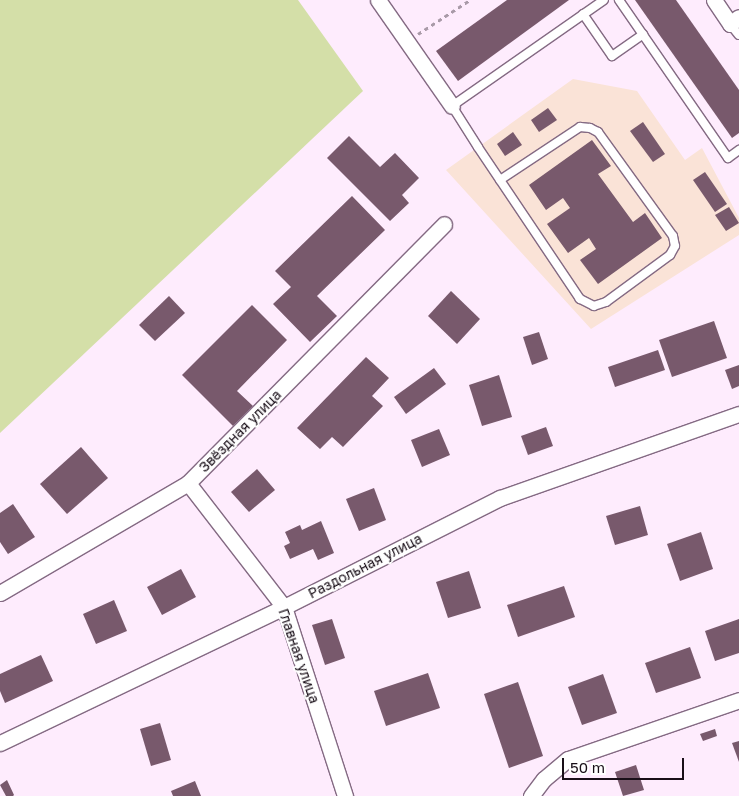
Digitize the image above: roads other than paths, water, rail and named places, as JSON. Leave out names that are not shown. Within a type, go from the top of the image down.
[{"type":"street","points":[[378,0],[452,106]]},
{"type":"street","points":[[714,0],[736,25]]},
{"type":"street","name":"Звёздная улица","points":[[0,593],[188,483],[444,224]]},
{"type":"street","name":"Раздольная улица","points":[[0,743],[284,607],[500,498],[739,414]]},
{"type":"street","name":"Главная улица","points":[[188,483],[284,607],[345,796]]},
{"type":"street","points":[[531,796],[544,779],[568,758],[739,700]]},
{"type":"lane","points":[[500,180],[580,127],[590,128],[598,132],[673,236],[676,246],[670,255],[606,302],[594,306],[580,299],[500,180],[452,106],[604,0]]},
{"type":"lane","points":[[619,0],[728,158],[739,150]]},
{"type":"lane","points":[[584,14],[612,56],[643,34]]}]
